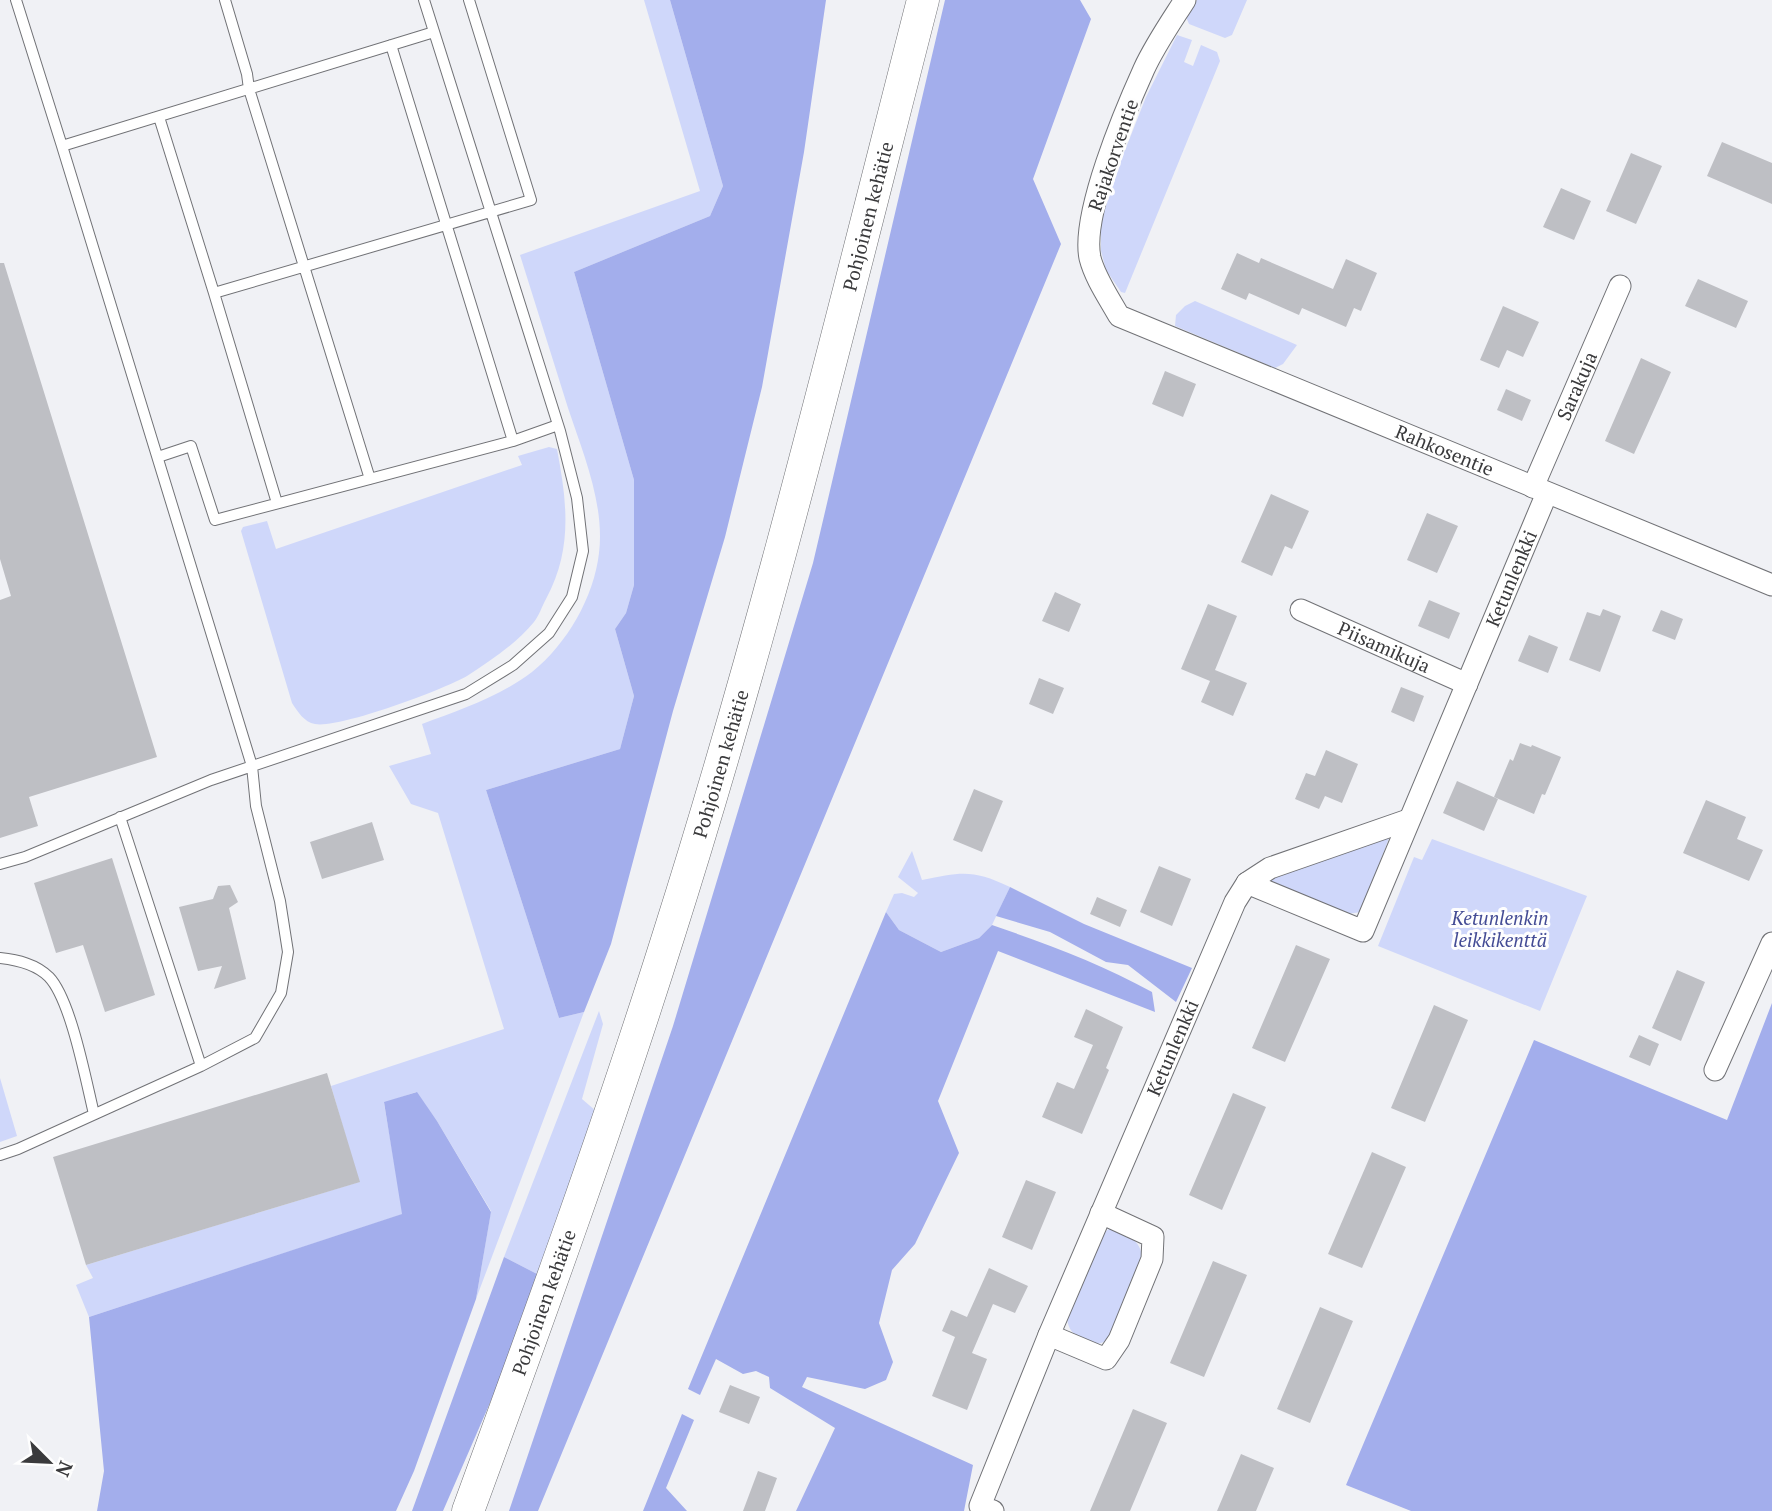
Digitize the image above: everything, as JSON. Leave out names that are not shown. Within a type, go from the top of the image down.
[{"type":"main road","name":"Pohjoinen kehätie","points":[[468,1511],[607,1124],[670,933],[761,625],[858,263],[923,0]]},
{"type":"street","name":"Rajakorventie","points":[[1119,316],[1096,274],[1090,257],[1091,214],[1109,158],[1145,69],[1185,0]]},
{"type":"street","name":"Sarakuja","points":[[1540,490],[1620,286]]},
{"type":"street","name":"Rahkosentie","points":[[1119,316],[1772,585]]},
{"type":"street","name":"Ketunlenkki","points":[[1247,883],[1363,930],[1467,684],[1540,490]]},
{"type":"street","name":"Piisamikuja","points":[[1301,610],[1467,684]]},
{"type":"street","name":"Ketunlenkki","points":[[984,1509],[1049,1335],[1234,902],[1247,883],[1270,868],[1408,820]]},
{"type":"street","points":[[1715,1070],[1772,943]]},
{"type":"street","points":[[1049,1335],[1106,1359],[1119,1340],[1152,1259],[1153,1237],[1101,1213]]},
{"type":"lane","points":[[0,1154],[18,1149],[201,1066],[255,1038],[281,993],[288,952],[280,901],[256,806],[252,766],[16,0]]},
{"type":"lane","points":[[225,0],[247,74],[248,89],[370,479]]},
{"type":"lane","points":[[0,864],[25,857],[211,780],[466,694],[513,665],[549,633],[572,597],[583,551],[577,498],[558,425],[424,0]]},
{"type":"lane","points":[[214,293],[531,200],[469,0]]},
{"type":"lane","points":[[62,146],[434,32]]},
{"type":"lane","points":[[391,45],[513,441]]},
{"type":"lane","points":[[159,117],[277,503]]},
{"type":"lane","points":[[158,457],[191,446],[215,520],[513,441],[558,425]]},
{"type":"lane","points":[[120,817],[201,1066]]},
{"type":"lane","points":[[0,958],[22,960],[48,976],[63,996],[94,1114]]},
{"type":"green space","points":[[644,0],[670,0],[723,186],[710,216],[574,272],[634,480],[634,585],[626,613],[615,629],[634,696],[620,749],[486,790],[559,1018],[584,1012],[476,1299],[491,1211],[437,1121],[416,1092],[384,1103],[403,1214],[89,1317],[76,1285],[93,1278],[86,1265],[359,1182],[331,1086],[504,1029],[438,813],[411,804],[389,766],[431,754],[422,724],[493,696],[545,661],[577,618],[591,586],[599,553],[596,498],[520,255],[700,191]]},
{"type":"green space","points":[[1197,0],[1247,0],[1232,35],[1225,38],[1189,24],[1186,17]]},
{"type":"green space","points":[[1177,35],[1192,40],[1184,62],[1193,66],[1201,45],[1217,52],[1220,61],[1125,293],[1121,292],[1106,270],[1101,251],[1101,221],[1107,196],[1146,97]]},
{"type":"green space","points":[[1195,301],[1297,345],[1283,364],[1275,368],[1175,326],[1176,315]]},
{"type":"green space","points":[[549,447],[557,449],[561,469],[565,507],[564,544],[555,580],[537,617],[527,630],[467,676],[437,690],[392,707],[328,724],[315,724],[304,719],[292,703],[241,531],[243,527],[267,521],[276,549],[522,465],[518,456]]},
{"type":"green space","points":[[1389,838],[1361,912],[1347,914],[1273,883],[1271,879],[1273,876]]},
{"type":"green space","name":"Ketunlenkin leikkikenttä","points":[[1432,839],[1587,896],[1540,1011],[1378,946],[1414,857],[1422,860]]},
{"type":"green space","points":[[912,851],[922,880],[967,874],[986,877],[1010,887],[992,925],[979,938],[941,952],[899,930],[886,912],[894,894],[902,893],[914,897],[918,893],[898,877]]},
{"type":"green space","points":[[599,1011],[603,1024],[582,1099],[596,1111],[539,1275],[504,1257]]},
{"type":"green space","points":[[0,1078],[17,1136],[0,1142]]},
{"type":"green space","points":[[1109,1229],[1121,1231],[1132,1238],[1139,1247],[1142,1259],[1110,1336],[1097,1344],[1073,1332],[1067,1317],[1102,1234]]},
{"type":"shaded area","points":[[670,0],[826,0],[804,152],[762,387],[725,537],[673,711],[611,944],[584,1012],[559,1018],[486,790],[620,749],[634,696],[615,629],[626,613],[634,585],[634,480],[574,272],[710,216],[723,186]]},
{"type":"shaded area","points":[[945,0],[1080,0],[1091,19],[1033,179],[1061,244],[538,1511],[509,1511],[673,1026],[813,563]]},
{"type":"shaded area","points":[[1010,887],[1084,924],[1192,968],[1176,1002],[1128,965],[1106,962],[1050,932],[996,916]]},
{"type":"shaded area","points":[[886,912],[899,930],[941,952],[979,938],[992,925],[1033,940],[1094,964],[1152,992],[1155,1012],[998,951],[938,1101],[959,1153],[915,1244],[892,1270],[879,1323],[893,1362],[886,1380],[865,1389],[807,1377],[802,1387],[973,1465],[964,1511],[796,1511],[835,1428],[770,1388],[769,1377],[756,1371],[743,1374],[716,1359],[700,1395],[688,1389]]},
{"type":"shaded area","points":[[1772,1003],[1772,1511],[1411,1511],[1346,1485],[1534,1040],[1727,1120]]},
{"type":"shaded area","points":[[417,1092],[491,1212],[476,1299],[414,1471],[396,1511],[97,1511],[104,1471],[89,1317],[402,1214],[384,1102]]},
{"type":"shaded area","points":[[504,1257],[539,1275],[506,1366],[443,1511],[412,1511]]},
{"type":"shaded area","points":[[682,1414],[694,1420],[666,1488],[687,1511],[643,1511]]},
{"type":"building","points":[[1722,142],[1772,163],[1772,204],[1707,176]]},
{"type":"building","points":[[1631,153],[1662,166],[1636,224],[1606,211]]},
{"type":"building","points":[[1561,188],[1591,201],[1574,240],[1543,227]]},
{"type":"building","points":[[1237,253],[1259,263],[1261,258],[1333,289],[1346,259],[1377,273],[1361,311],[1354,308],[1346,327],[1302,308],[1299,315],[1249,293],[1246,300],[1221,289]]},
{"type":"building","points":[[0,263],[4,263],[157,757],[29,797],[38,826],[0,838],[0,600],[11,596],[0,559]]},
{"type":"building","points":[[1698,279],[1748,301],[1736,328],[1685,306]]},
{"type":"building","points":[[1503,306],[1539,322],[1523,357],[1507,350],[1499,368],[1480,360]]},
{"type":"building","points":[[1641,358],[1671,372],[1634,454],[1605,441]]},
{"type":"building","points":[[1165,371],[1196,384],[1183,417],[1152,404]]},
{"type":"building","points":[[1506,389],[1531,400],[1522,421],[1497,410]]},
{"type":"building","points":[[1271,494],[1309,511],[1292,549],[1285,546],[1272,576],[1241,562]]},
{"type":"building","points":[[1427,513],[1458,526],[1437,573],[1407,560]]},
{"type":"building","points":[[1055,592],[1081,604],[1069,632],[1042,621]]},
{"type":"building","points":[[1429,600],[1460,613],[1449,639],[1418,626]]},
{"type":"building","points":[[1208,604],[1237,616],[1215,670],[1247,683],[1233,716],[1201,702],[1210,681],[1181,669]]},
{"type":"building","points":[[1603,609],[1621,616],[1600,672],[1569,660],[1587,612],[1600,616]]},
{"type":"building","points":[[1661,610],[1683,619],[1675,640],[1652,631]]},
{"type":"building","points":[[1529,635],[1558,647],[1548,673],[1518,661]]},
{"type":"building","points":[[1039,678],[1064,688],[1053,714],[1029,704]]},
{"type":"building","points":[[1401,687],[1424,696],[1414,722],[1391,712]]},
{"type":"building","points":[[1520,743],[1561,757],[1534,814],[1494,797]]},
{"type":"building","points":[[1326,750],[1358,764],[1342,803],[1325,796],[1319,809],[1295,799],[1306,773],[1315,776]]},
{"type":"building","points":[[1457,781],[1498,799],[1484,831],[1443,813]]},
{"type":"building","points":[[974,789],[1003,801],[982,852],[953,840]]},
{"type":"building","points":[[1706,800],[1746,817],[1737,839],[1763,850],[1749,881],[1683,853]]},
{"type":"building","points":[[372,822],[384,860],[322,879],[310,842]]},
{"type":"building","points":[[112,858],[155,995],[105,1012],[83,945],[56,953],[34,883]]},
{"type":"building","points":[[1159,866],[1191,879],[1172,926],[1140,912]]},
{"type":"building","points":[[230,885],[238,902],[229,908],[246,979],[214,989],[222,966],[198,971],[179,907],[213,899],[218,886]]},
{"type":"building","points":[[1097,897],[1127,910],[1120,927],[1090,914]]},
{"type":"building","points":[[1296,945],[1330,959],[1285,1062],[1252,1048]]},
{"type":"building","points":[[1677,970],[1705,982],[1681,1041],[1652,1028]]},
{"type":"building","points":[[1434,1005],[1468,1020],[1425,1122],[1391,1108]]},
{"type":"building","points":[[1086,1009],[1123,1027],[1106,1068],[1109,1070],[1082,1134],[1042,1117],[1057,1082],[1074,1089],[1093,1045],[1074,1037]]},
{"type":"building","points":[[1639,1035],[1659,1044],[1650,1066],[1629,1057]]},
{"type":"building","points":[[327,1073],[360,1182],[86,1265],[53,1157]]},
{"type":"building","points":[[1233,1093],[1266,1107],[1222,1210],[1189,1195]]},
{"type":"building","points":[[1372,1152],[1406,1167],[1362,1268],[1328,1254]]},
{"type":"building","points":[[1026,1180],[1056,1192],[1032,1250],[1002,1237]]},
{"type":"building","points":[[1213,1261],[1247,1275],[1204,1377],[1170,1363]]},
{"type":"building","points":[[989,1268],[1028,1286],[1015,1313],[993,1304],[972,1353],[987,1359],[967,1410],[932,1396],[955,1337],[942,1331],[951,1310],[967,1317]]},
{"type":"building","points":[[1320,1307],[1353,1321],[1310,1423],[1277,1409]]},
{"type":"building","points":[[730,1385],[760,1397],[749,1424],[719,1412]]},
{"type":"building","points":[[1133,1409],[1167,1423],[1130,1511],[1090,1511]]},
{"type":"building","points":[[1241,1454],[1274,1468],[1256,1511],[1217,1511]]},
{"type":"building","points":[[758,1471],[777,1478],[765,1511],[743,1511]]}]
